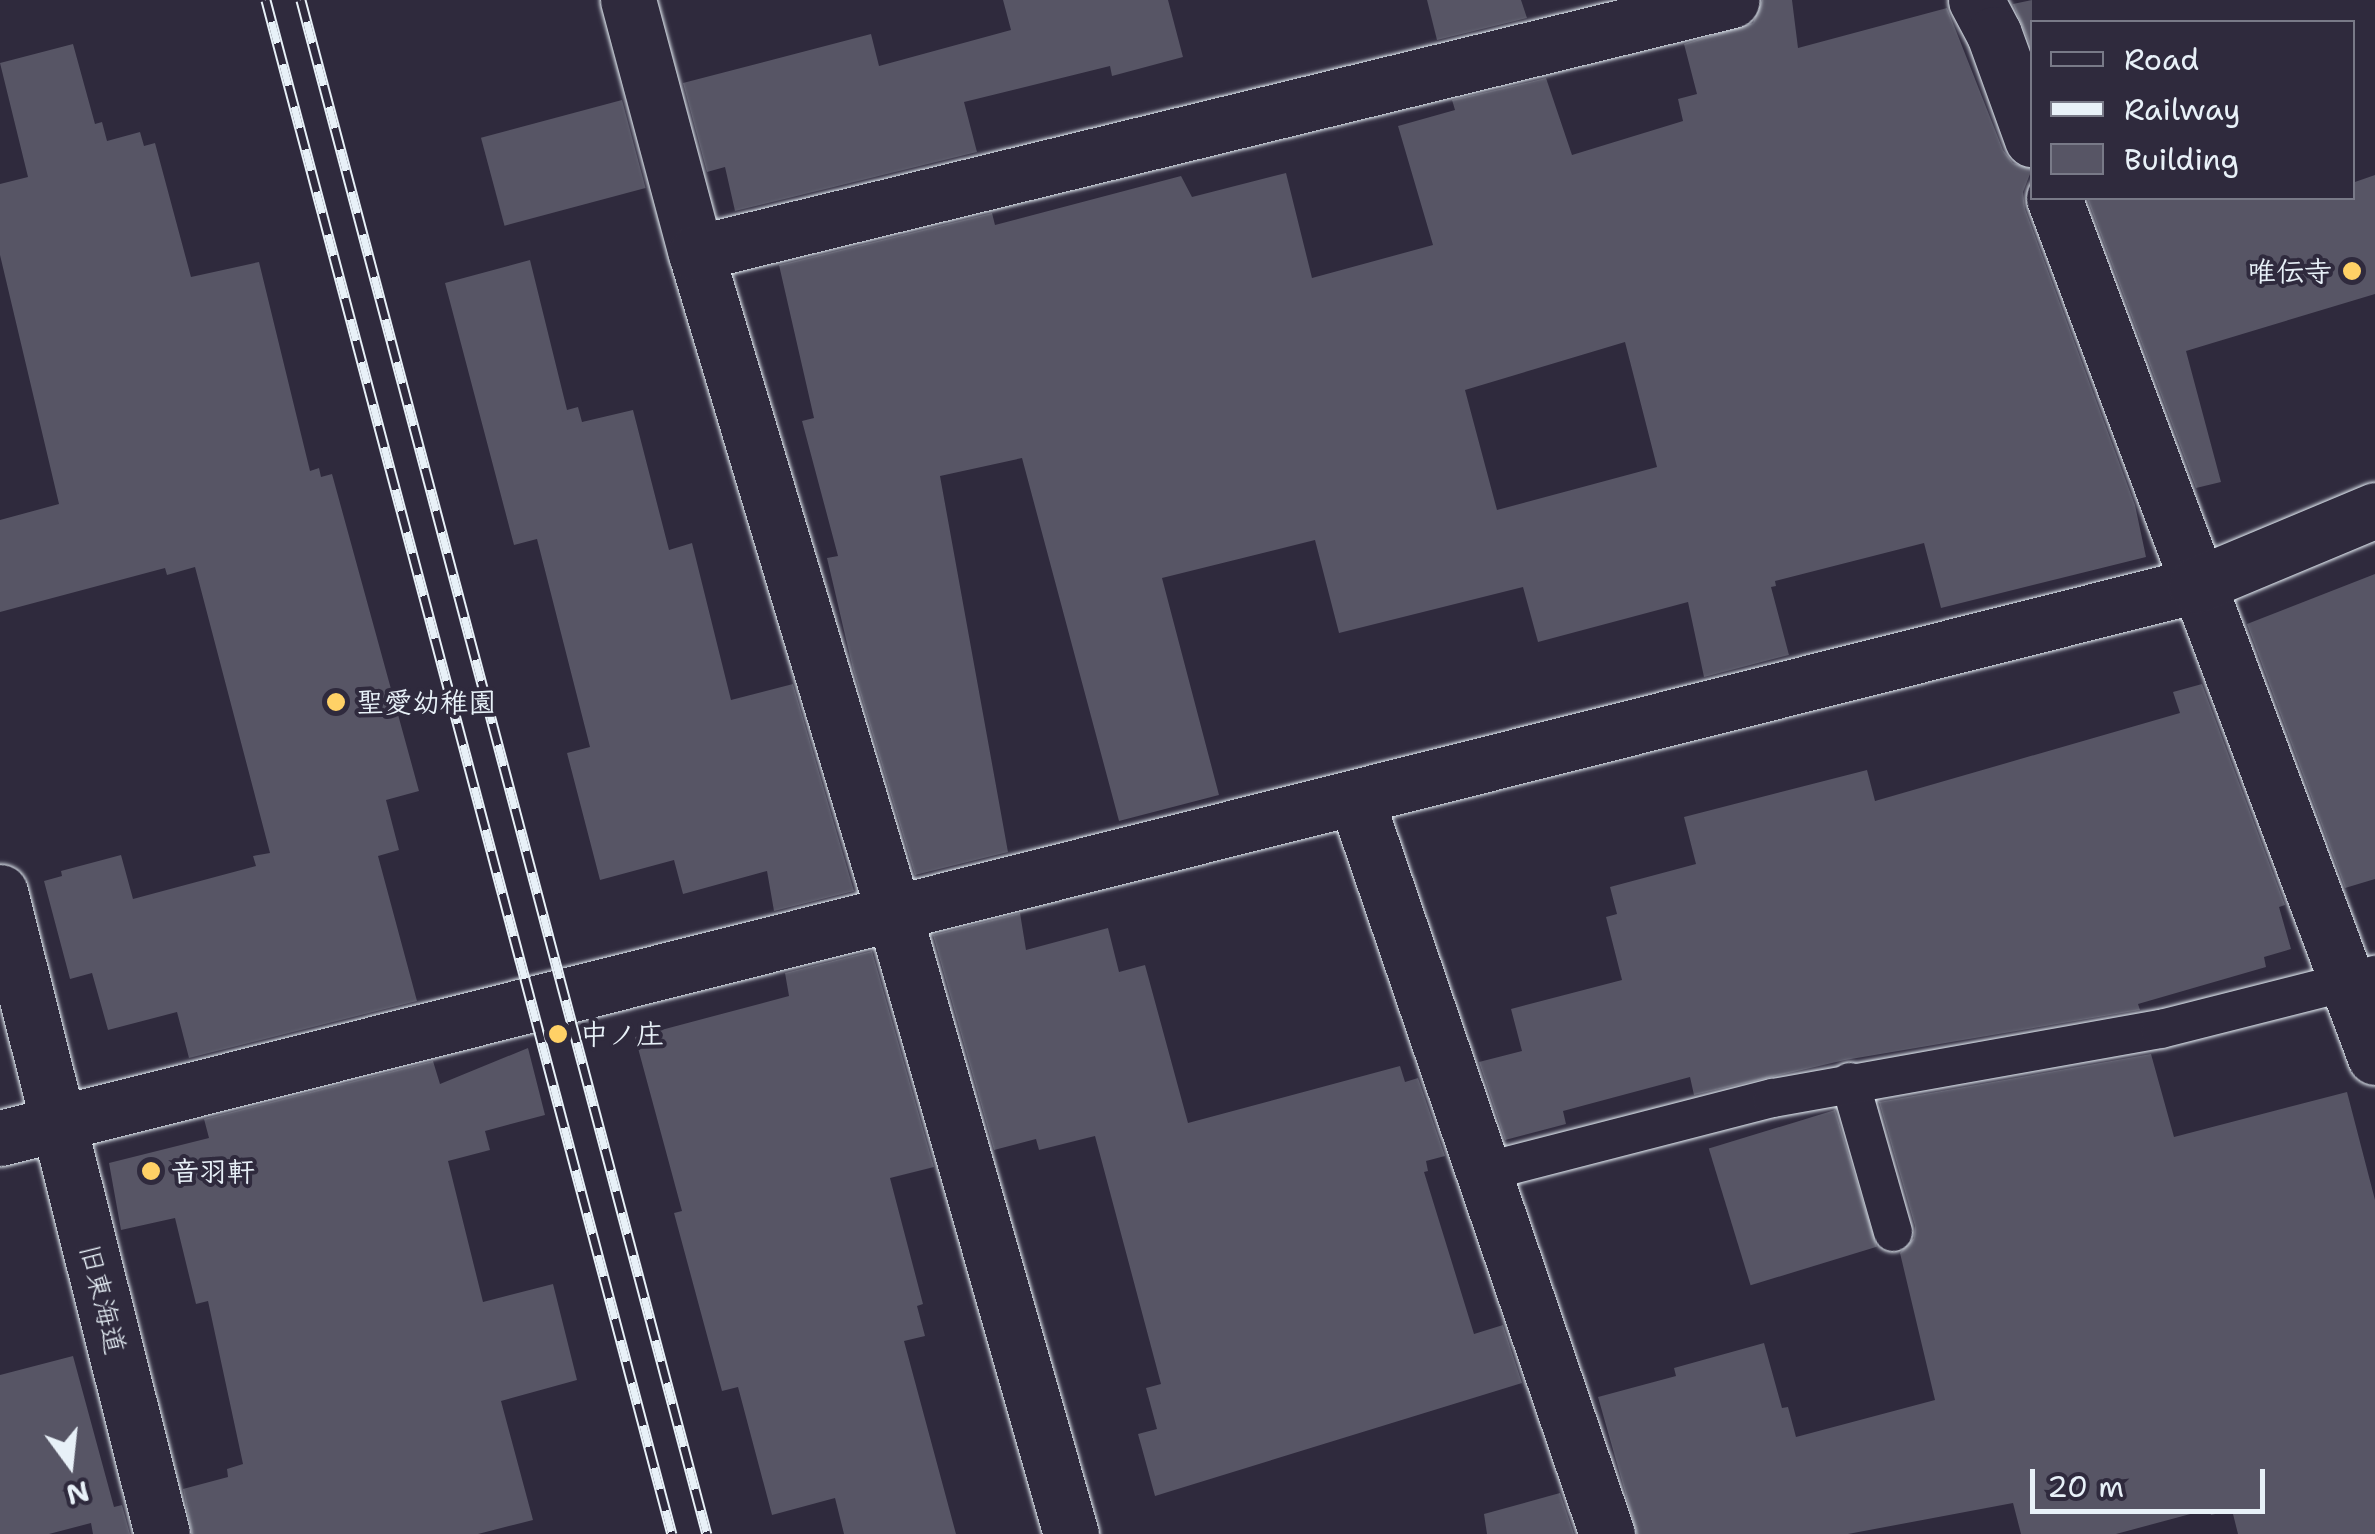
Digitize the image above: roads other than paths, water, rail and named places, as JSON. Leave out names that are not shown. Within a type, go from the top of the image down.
[{"type":"street","points":[[628,0],[696,253],[894,914],[1070,1534]]},
{"type":"street","points":[[696,253],[1732,0]]},
{"type":"street","points":[[1976,0],[1994,34],[2030,133]]},
{"type":"street","points":[[2055,200],[2196,585],[2362,979],[2375,1058]]},
{"type":"street","points":[[0,1138],[2196,585],[2375,510]]},
{"type":"street","points":[[1356,799],[1607,1534]]},
{"type":"street","name":"旧東海道","points":[[0,892],[162,1534]]},
{"type":"lane","points":[[1484,1172],[1850,1082],[2161,1028],[2362,979]]},
{"type":"lane","points":[[1850,1082],[1893,1232]]},
{"type":"railway","points":[[266,0],[672,1534]]},
{"type":"railway","points":[[301,0],[707,1534]]},
{"type":"place","name":"唯伝寺","points":[[2352,271]]},
{"type":"place","name":"聖愛幼稚園","points":[[336,702]]},
{"type":"place","name":"中ノ庄","points":[[558,1034]]},
{"type":"place","name":"音羽軒","points":[[151,1171]]}]
